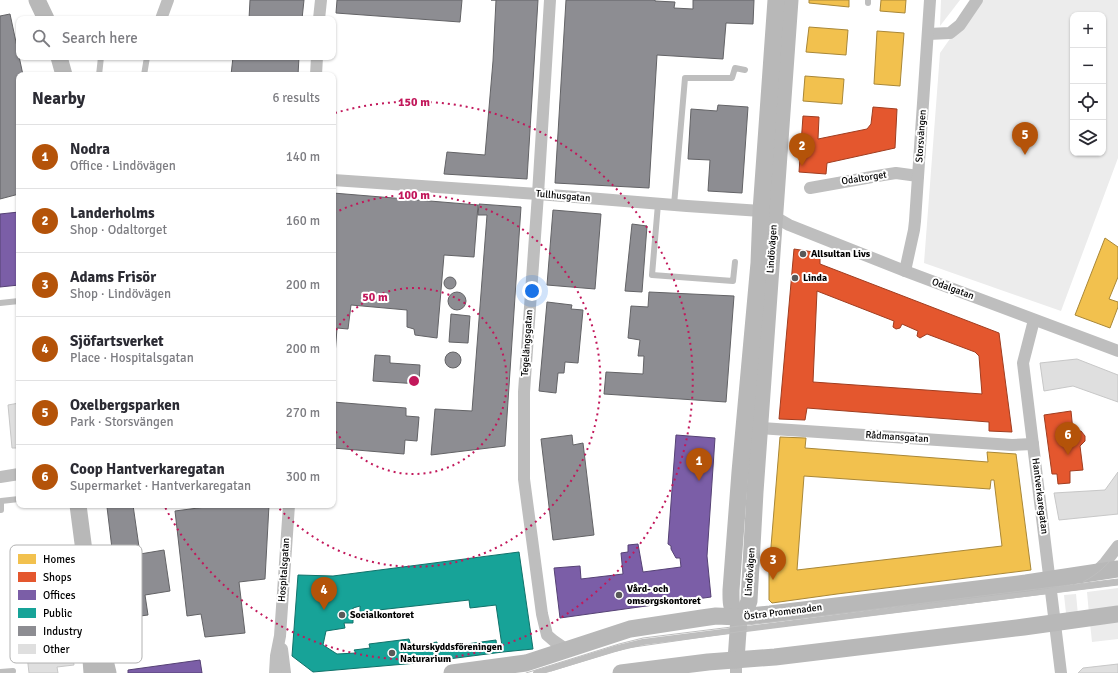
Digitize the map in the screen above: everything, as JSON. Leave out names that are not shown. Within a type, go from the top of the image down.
[{"type":"main road","points":[[37,0],[45,16]]},
{"type":"main road","name":"Lindövägen","points":[[739,623],[732,609],[731,595],[740,472],[759,263],[775,218],[776,0]]},
{"type":"main road","name":"Lindövägen","points":[[739,623],[749,601],[790,0]]},
{"type":"main road","points":[[60,60],[63,72]]},
{"type":"main road","points":[[78,508],[83,545]]},
{"type":"main road","name":"Östra Promenaden","points":[[456,673],[526,663],[630,629],[709,617],[739,623],[1051,585],[1096,572],[1118,569]]},
{"type":"main road","points":[[621,673],[708,662],[736,666],[782,656],[1118,614]]},
{"type":"main road","points":[[736,666],[739,623]]},
{"type":"main road","points":[[91,663],[92,673]]},
{"type":"main road","points":[[106,663],[108,673]]},
{"type":"street","points":[[162,16],[168,0]]},
{"type":"street","points":[[320,16],[321,0]]},
{"type":"street","name":"Tegelängsgatan","points":[[550,0],[524,392],[524,479],[542,614],[547,635],[567,650]]},
{"type":"street","name":"Storsvängen","points":[[905,271],[914,230],[930,0]]},
{"type":"street","points":[[928,34],[950,33],[960,25],[977,0]]},
{"type":"street","points":[[316,72],[317,60]]},
{"type":"street","name":"Odaltorget","points":[[810,188],[883,174],[918,176]]},
{"type":"street","name":"Tullhusgatan","points":[[336,180],[674,205],[775,218]]},
{"type":"street","name":"Odalgatan","points":[[775,218],[905,271],[1118,351]]},
{"type":"street","name":"Hantverkaregatan","points":[[1034,320],[1023,363],[1061,673]]},
{"type":"street","name":"Rådmansgatan","points":[[760,428],[1012,445],[1033,444]]},
{"type":"street","points":[[0,476],[16,474]]},
{"type":"street","name":"Hospitalsgatan","points":[[275,673],[276,656],[280,636],[289,508]]},
{"type":"street","points":[[1096,572],[1118,546]]},
{"type":"street","name":"Hospitalsgatan","points":[[280,636],[285,673]]},
{"type":"lane","points":[[99,72],[101,60]]},
{"type":"lane","points":[[144,72],[146,60]]},
{"type":"lane","points":[[674,205],[685,78],[732,78],[735,68],[745,70]]},
{"type":"lane","points":[[658,204],[652,276],[733,281],[735,262]]},
{"type":"lane","points":[[0,303],[16,301]]},
{"type":"lane","points":[[1,510],[1,501],[16,499]]},
{"type":"lane","name":"Östra Promenaden","points":[[1051,585],[1118,582]]},
{"type":"lane","name":"Östra Promenaden","points":[[536,673],[626,645],[739,623]]},
{"type":"lane","points":[[0,672],[13,671]]},
{"type":"shaded area","points":[[941,0],[960,0],[940,26]]},
{"type":"shaded area","points":[[977,0],[1118,0],[1118,158],[1061,311],[924,263],[940,53]]},
{"type":"shaded area","points":[[1118,588],[1118,610],[1089,614],[1087,592]]},
{"type":"shaded area","points":[[1076,594],[1078,615],[1066,613],[1064,595]]},
{"type":"shaded area","points":[[1118,617],[1118,639],[1092,642],[1090,623]]},
{"type":"building: Homes","points":[[809,0],[849,0],[849,7],[809,3]]},
{"type":"building: Homes","points":[[881,0],[906,0],[905,13],[880,11]]},
{"type":"building: Homes","points":[[809,27],[848,30],[846,55],[806,52]]},
{"type":"building: Homes","points":[[877,31],[904,33],[900,86],[874,84]]},
{"type":"building: Homes","points":[[805,76],[844,79],[842,104],[803,101]]},
{"type":"building: Homes","points":[[1105,238],[1118,247],[1118,277],[1109,299],[1118,302],[1118,307],[1110,328],[1075,315]]},
{"type":"building: Homes","points":[[780,437],[806,438],[805,448],[988,462],[987,452],[1016,454],[1031,570],[772,603],[769,600],[769,571]],"holes":[[[804,476],[990,489],[991,480],[994,480],[1002,546],[797,570]]]},
{"type":"building: Shops","points":[[873,107],[897,109],[895,148],[827,163],[826,174],[799,172],[803,116],[819,117],[818,139],[867,129],[871,124]]},
{"type":"building: Shops","points":[[794,249],[820,253],[820,264],[999,333],[1012,432],[989,431],[989,422],[807,408],[805,420],[779,419]],"holes":[[[817,291],[894,321],[893,327],[896,329],[900,328],[902,324],[918,331],[917,336],[920,338],[927,334],[975,352],[979,356],[982,394],[813,382]]]},
{"type":"building: Shops","points":[[1071,411],[1073,431],[1081,431],[1085,436],[1085,441],[1080,446],[1083,470],[1070,471],[1070,483],[1058,484],[1057,474],[1052,474],[1044,415]]},
{"type":"building: Offices","points":[[16,212],[16,285],[0,287],[0,214]]},
{"type":"building: Offices","points":[[676,435],[715,438],[707,556],[711,597],[560,618],[554,568],[580,566],[581,579],[623,574],[621,553],[628,552],[628,545],[638,544],[643,572],[681,567],[680,558],[676,558],[671,546],[668,544]]},
{"type":"building: Offices","points":[[200,660],[202,673],[128,673],[128,670]]},
{"type":"building: Public","points":[[519,552],[533,649],[417,663],[313,672],[292,656],[298,575],[333,576]],"holes":[[[469,600],[470,608],[496,605],[502,646],[497,649],[496,640],[437,648],[437,642],[411,646],[409,639],[369,644],[370,648],[354,650],[356,653],[337,654],[323,645],[326,631],[345,628],[344,623],[353,623],[353,608],[360,606],[360,612]]]},
{"type":"building: Industry","points":[[250,0],[304,0],[302,16],[249,16]]},
{"type":"building: Industry","points":[[337,0],[462,0],[460,22],[336,13]]},
{"type":"building: Industry","points":[[496,0],[538,0],[527,179],[444,174],[447,152],[485,155],[493,61]]},
{"type":"building: Industry","points":[[566,0],[655,0],[675,2],[674,8],[693,9],[693,0],[754,0],[753,24],[726,23],[723,59],[657,55],[649,188],[555,183]]},
{"type":"building: Industry","points":[[10,14],[16,42],[16,60],[20,60],[22,72],[16,72],[16,195],[0,199],[0,16]]},
{"type":"building: Industry","points":[[233,60],[299,60],[298,72],[231,72]]},
{"type":"building: Industry","points":[[718,105],[748,107],[742,193],[708,191],[710,160],[688,159],[691,109],[717,111]]},
{"type":"building: Industry","points":[[336,193],[478,205],[474,257],[444,255],[437,338],[415,335],[414,329],[407,327],[407,310],[351,305],[348,329],[337,328],[336,342]]},
{"type":"building: Industry","points":[[479,204],[521,207],[505,446],[431,455],[435,409],[472,411],[487,215],[478,215]]},
{"type":"building: Industry","points":[[553,210],[601,214],[595,289],[547,285]]},
{"type":"building: Industry","points":[[632,224],[647,226],[642,292],[625,291]]},
{"type":"building: Industry","points":[[450,277],[454,279],[456,283],[454,287],[450,289],[446,287],[444,283],[446,279]]},
{"type":"building: Industry","points":[[453,292],[461,292],[466,297],[464,308],[461,310],[453,310],[448,305],[448,297]]},
{"type":"building: Industry","points":[[649,292],[734,296],[726,402],[604,394],[606,372],[643,374],[644,356],[638,356],[640,340],[628,338],[631,306],[648,307]]},
{"type":"building: Industry","points":[[547,302],[572,305],[571,309],[583,310],[578,363],[565,362],[564,373],[558,373],[556,393],[539,391]]},
{"type":"building: Industry","points":[[451,314],[470,316],[468,343],[449,342]]},
{"type":"building: Industry","points":[[450,352],[456,352],[461,357],[459,366],[456,368],[450,368],[445,363],[445,357]]},
{"type":"building: Industry","points":[[375,355],[390,356],[390,363],[420,365],[419,384],[373,381]]},
{"type":"building: Industry","points":[[336,402],[406,408],[406,416],[419,417],[417,441],[405,440],[404,454],[336,448]]},
{"type":"building: Industry","points":[[572,435],[573,445],[583,443],[594,535],[553,540],[541,439]]},
{"type":"building: Industry","points":[[107,508],[133,508],[139,545],[112,545]]},
{"type":"building: Industry","points":[[198,508],[269,508],[265,579],[239,582],[245,633],[205,637],[201,614],[187,616],[175,511]]},
{"type":"building: Industry","points":[[164,550],[170,591],[145,595],[148,615],[142,616],[142,554]]},
{"type":"building: Other","points":[[1077,359],[1118,375],[1118,402],[1073,386],[1044,391],[1040,363]]},
{"type":"building: Other","points":[[16,404],[16,448],[12,448],[8,405]]},
{"type":"building: Other","points":[[1118,472],[1118,514],[1059,520],[1054,493],[1105,490]]},
{"type":"building: Other","points":[[28,663],[74,663],[74,665],[57,667],[58,673],[29,673]]},
{"type":"building: Other","points":[[1118,664],[1118,673],[1078,673],[1083,668]]},
{"type":"tram line","points":[[1083,582],[1094,576],[1118,551]]},
{"type":"tram line","points":[[526,673],[643,638],[1118,579]]},
{"type":"tram line","points":[[551,671],[627,648],[744,631],[1118,585]]},
{"type":"place","name":"Oxelbergsparken","points":[[1025,155]]},
{"type":"place","name":"Landerholms","points":[[802,166]]},
{"type":"place","name":"Allsultan Livs","points":[[803,254]]},
{"type":"place","name":"Linda","points":[[795,278]]},
{"type":"place","name":"Coop Hantverkaregatan","points":[[1068,455]]},
{"type":"place","name":"Nodra","points":[[699,481]]},
{"type":"place","name":"Adams Frisör","points":[[773,580]]},
{"type":"place","name":"Vård- och omsorgskontoret","points":[[619,595]]},
{"type":"place","name":"Sjöfartsverket","points":[[324,610]]},
{"type":"place","name":"Socialkontoret","points":[[342,615]]},
{"type":"place","name":"Naturskyddsföreningen Naturarium","points":[[392,653]]}]
